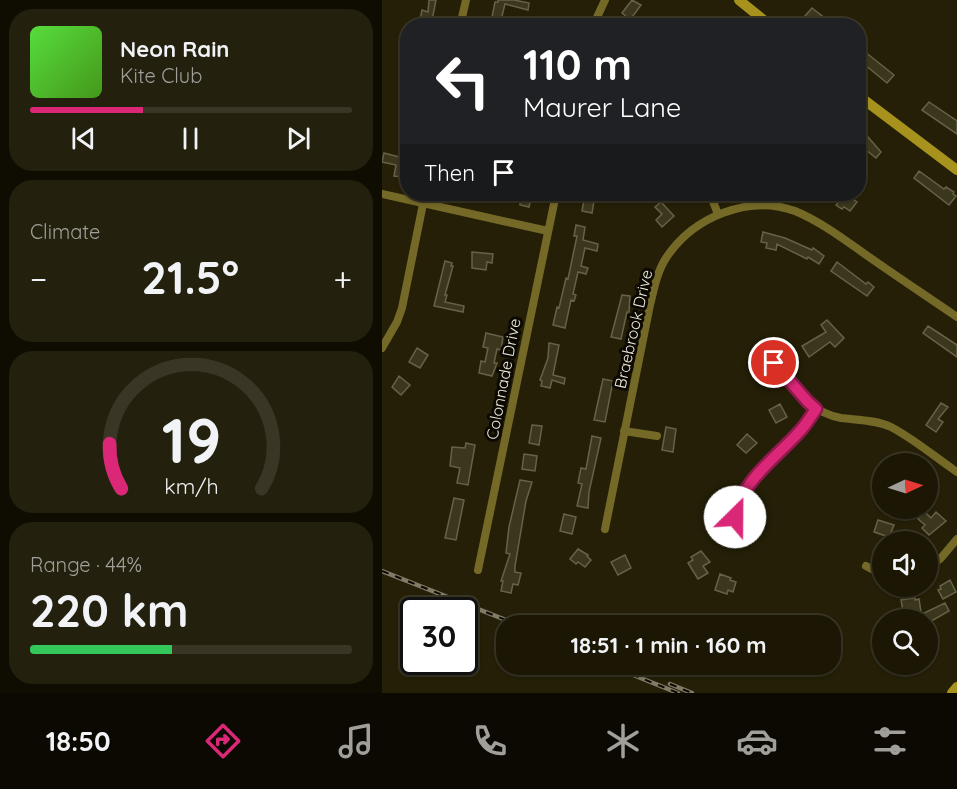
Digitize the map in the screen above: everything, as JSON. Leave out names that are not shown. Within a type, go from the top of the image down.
[{"type":"street","points":[[462,18],[466,0]]},
{"type":"street","points":[[597,18],[605,0]]},
{"type":"street","points":[[739,0],[761,18]]},
{"type":"street","points":[[866,102],[956,170]]},
{"type":"street","points":[[382,194],[400,198]]},
{"type":"street","points":[[411,201],[548,231]]},
{"type":"street","points":[[382,348],[402,308],[424,201]]},
{"type":"street","name":"Colonnade Drive","points":[[478,570],[554,201]]},
{"type":"street","points":[[713,201],[718,214]]},
{"type":"street","name":"Braebrook Drive","points":[[605,529],[650,305],[660,270],[669,253],[693,229],[718,214],[739,208],[766,206],[793,210],[808,217],[956,317]]},
{"type":"street","points":[[774,363],[816,409],[837,417],[872,422],[891,428],[956,472]]},
{"type":"street","points":[[740,539],[735,517],[740,502],[760,472],[801,430],[816,409]]},
{"type":"street","points":[[624,431],[658,436]]},
{"type":"street","points":[[938,561],[956,539]]},
{"type":"street","points":[[866,566],[872,569]]},
{"type":"street","points":[[952,693],[956,687]]},
{"type":"building","points":[[429,0],[436,0],[433,18],[420,18],[422,10],[428,12]]},
{"type":"building","points":[[498,0],[514,0],[529,3],[528,10],[505,4],[502,18],[492,18],[495,2]]},
{"type":"building","points":[[632,0],[641,5],[631,18],[622,13]]},
{"type":"building","points":[[812,8],[825,18],[807,18],[805,16]]},
{"type":"building","points":[[866,53],[894,75],[887,83],[866,66]]},
{"type":"building","points":[[929,102],[957,121],[957,134],[922,110]]},
{"type":"building","points":[[868,137],[881,152],[876,158],[866,150]]},
{"type":"building","points":[[384,153],[400,157],[400,177],[394,176],[396,165],[382,162]]},
{"type":"building","points":[[919,171],[944,189],[946,187],[954,192],[956,196],[949,205],[914,178]]},
{"type":"building","points":[[520,201],[530,201],[529,207],[520,205]]},
{"type":"building","points":[[584,201],[594,201],[592,213],[582,211]]},
{"type":"building","points":[[839,201],[857,202],[850,211],[836,205]]},
{"type":"building","points":[[661,202],[674,216],[662,227],[656,220],[662,214],[655,207]]},
{"type":"building","points":[[576,225],[585,227],[583,240],[598,244],[597,251],[585,248],[581,266],[588,268],[586,274],[578,272],[573,294],[576,295],[574,301],[571,300],[565,328],[553,325],[566,278],[568,279],[577,236],[574,236]]},
{"type":"building","points":[[763,232],[785,238],[812,250],[813,248],[824,256],[819,264],[777,244],[776,250],[766,248],[767,243],[761,242]]},
{"type":"building","points":[[472,252],[493,254],[492,263],[487,262],[486,270],[472,268]]},
{"type":"building","points":[[445,261],[452,263],[451,266],[453,266],[445,302],[464,306],[463,312],[434,306]]},
{"type":"building","points":[[837,262],[866,284],[868,282],[874,287],[867,296],[831,271]]},
{"type":"building","points":[[622,295],[630,296],[629,312],[627,312],[621,339],[611,337]]},
{"type":"building","points":[[827,320],[844,338],[835,347],[830,342],[809,357],[802,346],[826,332],[821,325]]},
{"type":"building","points":[[928,326],[957,345],[957,357],[923,333]]},
{"type":"building","points":[[486,333],[503,337],[501,350],[497,349],[494,363],[497,363],[492,376],[479,373],[481,361],[485,362],[488,348],[483,347]]},
{"type":"building","points":[[549,343],[559,345],[553,375],[565,378],[564,384],[552,380],[550,388],[541,386],[542,381],[540,380],[548,358]]},
{"type":"building","points":[[417,348],[428,355],[420,368],[409,362]]},
{"type":"building","points":[[399,376],[410,385],[401,395],[392,387]]},
{"type":"building","points":[[603,379],[613,381],[605,422],[594,420]]},
{"type":"building","points":[[941,403],[948,407],[938,419],[943,422],[936,432],[926,425]]},
{"type":"building","points":[[780,404],[787,417],[776,423],[769,410]]},
{"type":"building","points":[[532,425],[542,426],[539,445],[529,443]]},
{"type":"building","points":[[666,427],[676,429],[673,452],[662,450]]},
{"type":"building","points":[[747,434],[757,443],[746,453],[737,445]]},
{"type":"building","points":[[592,436],[601,438],[589,492],[588,508],[577,506],[582,484],[578,483],[581,468],[586,469]]},
{"type":"building","points":[[466,443],[475,445],[468,485],[457,483],[460,468],[450,466],[452,447],[465,448]]},
{"type":"building","points":[[524,454],[537,456],[535,471],[522,469]]},
{"type":"building","points":[[520,480],[532,482],[526,501],[515,566],[515,572],[521,573],[518,585],[513,584],[511,593],[501,591],[503,581],[501,581],[510,554],[506,553],[509,527]]},
{"type":"building","points":[[454,498],[464,500],[456,540],[445,538]]},
{"type":"building","points":[[564,514],[576,517],[572,534],[560,531]]},
{"type":"building","points":[[938,514],[946,521],[934,531],[925,531],[922,528],[925,525],[918,519],[938,519]]},
{"type":"building","points":[[878,520],[894,525],[892,531],[874,531]]},
{"type":"building","points":[[578,549],[588,555],[591,560],[585,567],[570,559]]},
{"type":"building","points":[[701,551],[710,562],[703,566],[708,573],[698,579],[688,563],[693,560],[691,557]]},
{"type":"building","points":[[625,555],[631,568],[618,575],[611,562]]},
{"type":"building","points":[[720,574],[736,582],[733,592],[728,590],[727,594],[715,590]]},
{"type":"building","points":[[950,580],[956,592],[943,599],[938,590],[941,589],[940,586]]},
{"type":"building","points":[[919,599],[921,609],[903,609],[901,600]]},
{"type":"building","points":[[945,603],[949,611],[938,617],[938,609],[932,609]]},
{"type":"railway","points":[[382,571],[496,616]]},
{"type":"railway","points":[[633,675],[678,693]]},
{"type":"railway","points":[[670,684],[692,693]]},
{"type":"route","points":[[735,517],[737,508],[750,485],[801,430],[816,409],[774,363]]}]
